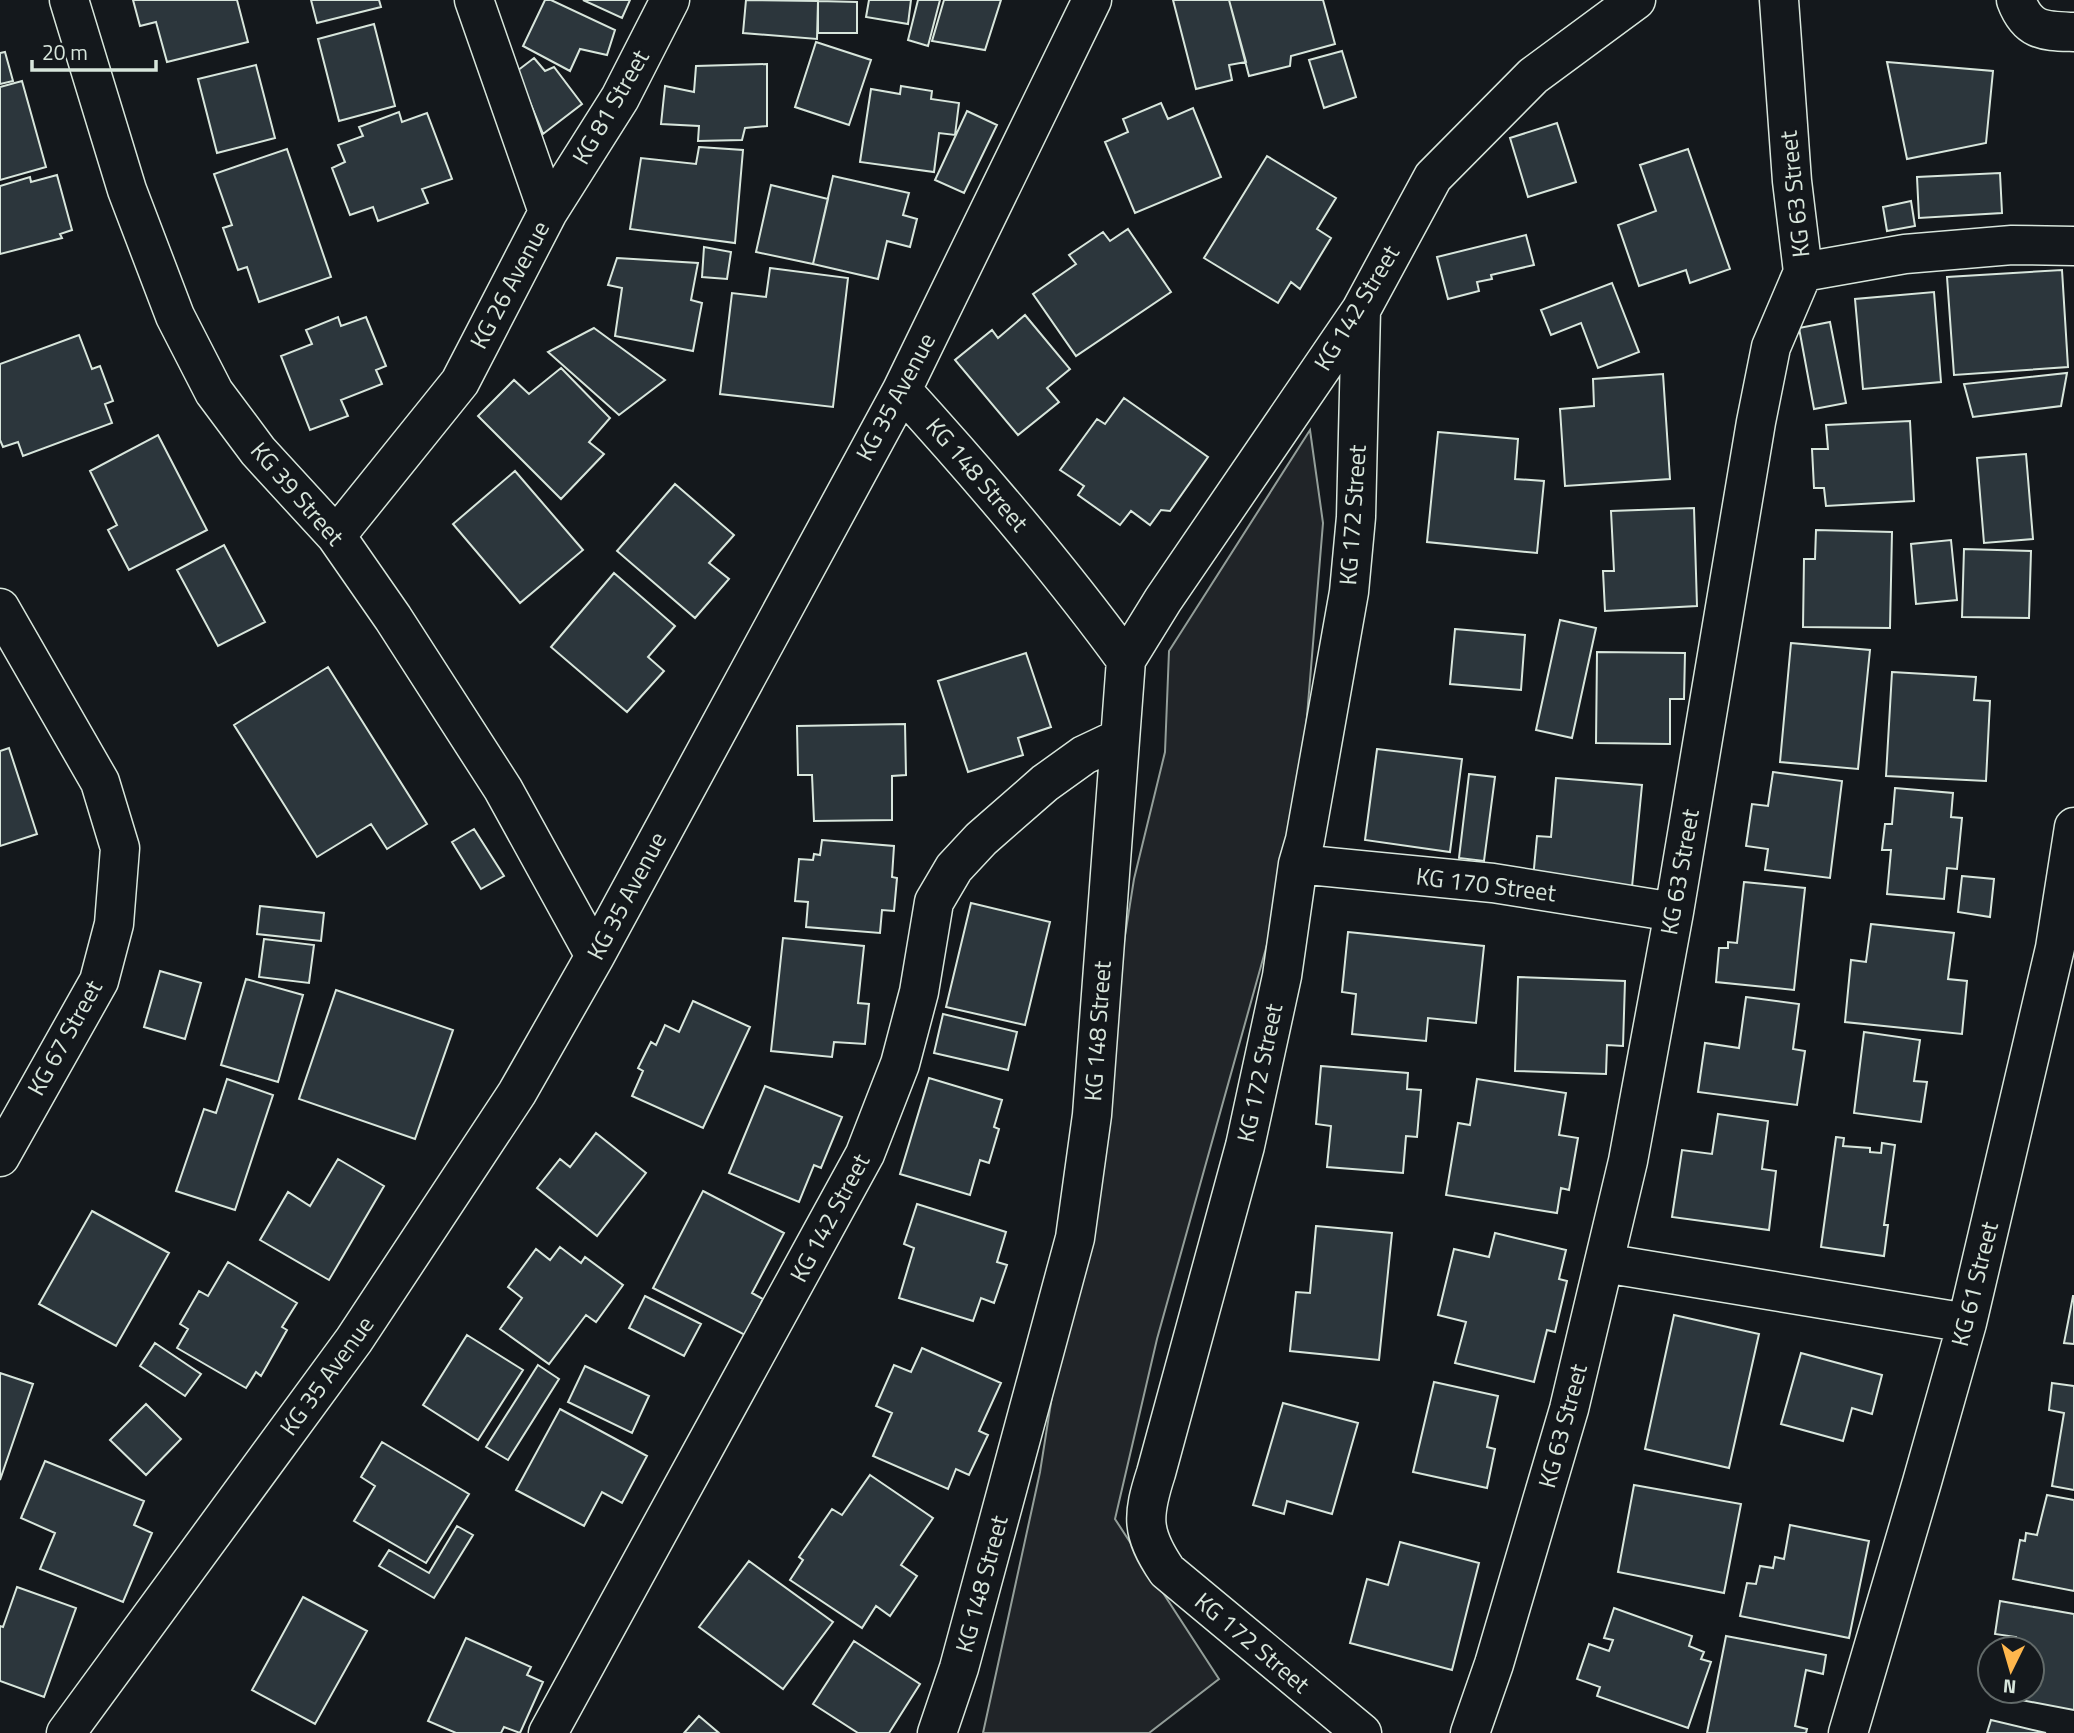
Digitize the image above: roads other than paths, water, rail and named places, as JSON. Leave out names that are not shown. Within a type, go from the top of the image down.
[{"type":"street","name":"KG 39 Street","points":[[69,0],[127,190],[175,316],[214,392],[258,451],[336,536],[393,618],[503,789],[595,956]]},
{"type":"street","name":"KG 26 Avenue","points":[[336,536],[460,382],[548,212],[474,0]]},
{"type":"street","name":"KG 81 Street","points":[[548,212],[620,98],[670,0]]},
{"type":"street","name":"KG 35 Avenue","points":[[66,1733],[354,1340],[517,1093],[595,956],[902,390],[1092,0]]},
{"type":"street","name":"KG 142 Street","points":[[1126,660],[1163,600],[1361,310],[1433,177],[1533,76],[1636,0]]},
{"type":"street","name":"KG 63 Street","points":[[1471,1733],[1569,1409],[1628,1161],[1674,912],[1768,359],[1803,272],[1792,181],[1779,0]]},
{"type":"street","points":[[2016,0],[2027,22],[2044,31],[2074,32]]},
{"type":"street","points":[[1803,272],[1905,254],[2012,244],[2074,246]]},
{"type":"street","name":"KG 172 Street","points":[[1361,310],[1356,517],[1349,592],[1307,828],[1298,864],[1282,976],[1245,1146],[1146,1503],[1146,1530],[1154,1552],[1167,1571],[1362,1733]]},
{"type":"street","name":"KG 148 Street","points":[[902,390],[989,486],[1081,598],[1126,660],[1092,1115],[1075,1238],[959,1668],[937,1733]]},
{"type":"street","name":"KG 67 Street","points":[[0,608],[100,782],[120,848],[114,924],[99,981],[0,1157]]},
{"type":"street","name":"KG 142 Street","points":[[548,1733],[864,1154],[900,1064],[919,992],[934,902],[954,868],[981,839],[1045,783],[1084,755],[1120,738]]},
{"type":"street","name":"KG 61 Street","points":[[1848,1733],[1967,1323],[2054,948],[2074,827]]},
{"type":"street","name":"KG 170 Street","points":[[1298,864],[1493,883],[1674,912]]},
{"type":"street","points":[[1604,1263],[1967,1323]]}]
